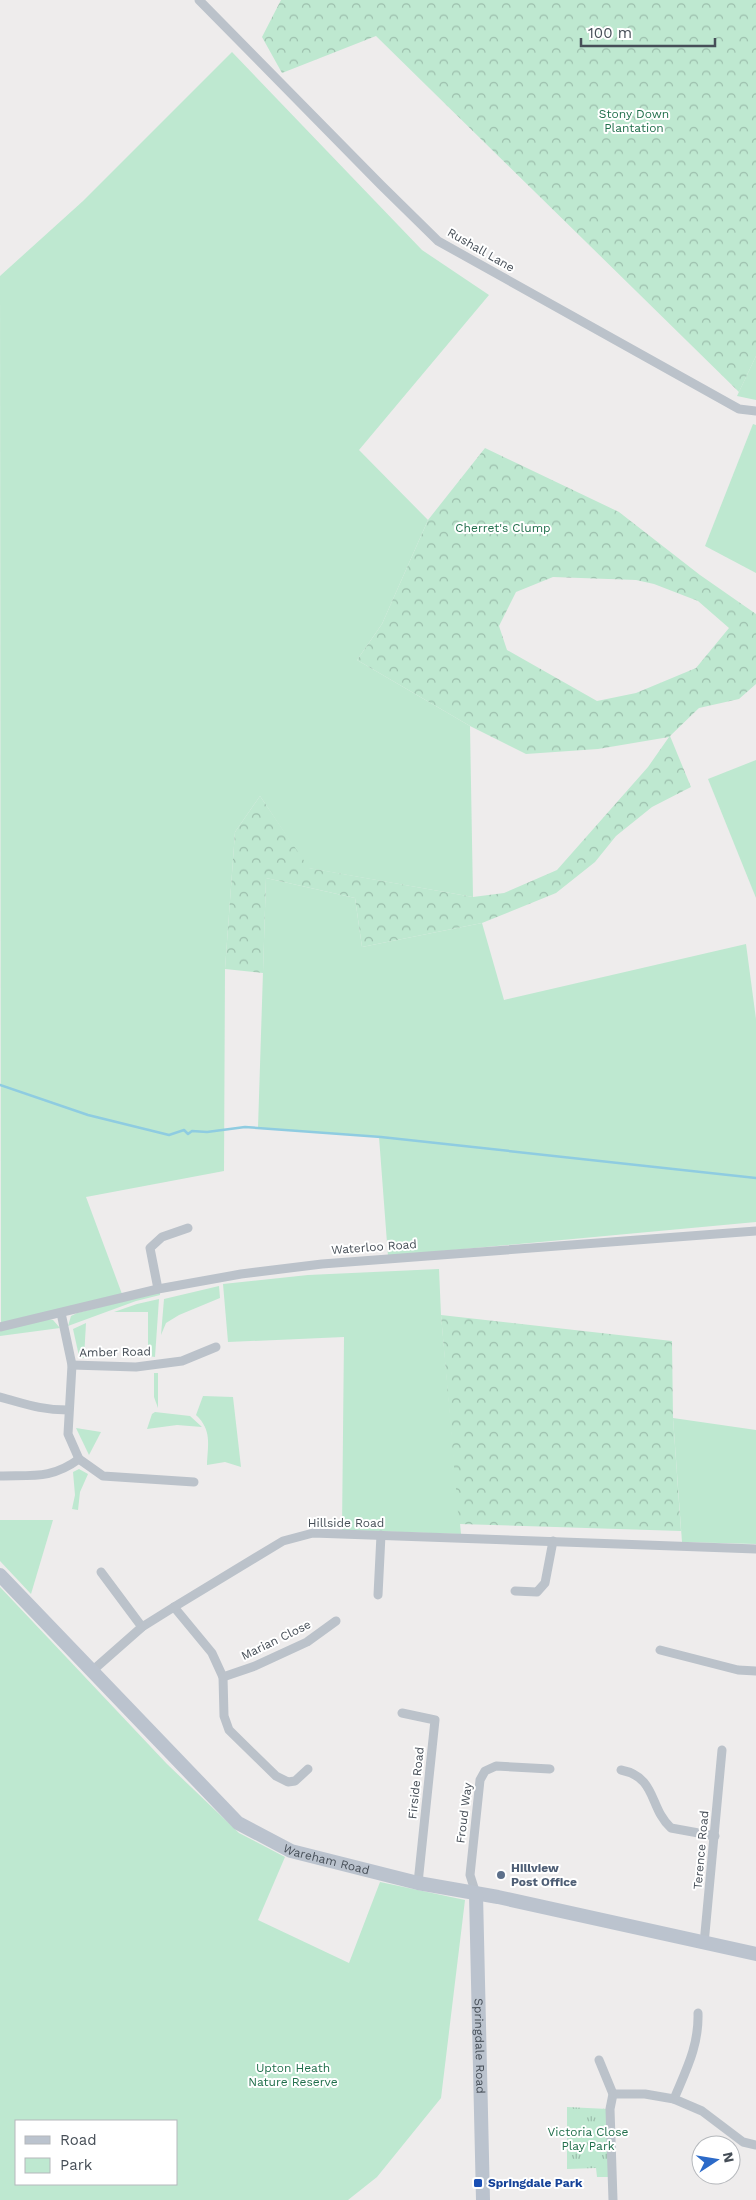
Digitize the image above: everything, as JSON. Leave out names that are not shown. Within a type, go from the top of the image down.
[{"type":"street","name":"Rushall Lane","points":[[199,0],[438,241],[739,409],[756,411]]},
{"type":"street","points":[[158,1289],[150,1248],[162,1237],[188,1228]]},
{"type":"street","name":"Waterloo Road","points":[[0,1327],[158,1289],[241,1274],[322,1264],[756,1231]]},
{"type":"street","points":[[61,1313],[72,1365],[68,1434],[79,1459],[103,1476],[194,1482]]},
{"type":"street","name":"Amber Road","points":[[72,1365],[136,1367],[182,1361],[216,1348]]},
{"type":"street","points":[[0,1397],[28,1406],[49,1410],[68,1410]]},
{"type":"street","points":[[0,1476],[53,1474],[65,1470],[79,1459]]},
{"type":"street","name":"Hillside Road","points":[[92,1671],[142,1627],[174,1607],[283,1541],[313,1533],[756,1549]]},
{"type":"street","points":[[378,1595],[382,1535]]},
{"type":"street","points":[[516,1591],[537,1592],[541,1588],[545,1582],[552,1541]]},
{"type":"street","points":[[101,1572],[142,1627]]},
{"type":"street","name":"Wareham Road","points":[[0,1575],[238,1823],[291,1851],[418,1882],[756,1954]]},
{"type":"street","points":[[174,1607],[212,1653],[223,1677],[224,1716],[229,1730],[276,1776],[288,1782],[295,1781],[308,1769]]},
{"type":"street","name":"Marian Close","points":[[223,1677],[255,1666],[307,1642],[336,1621]]},
{"type":"street","points":[[660,1650],[738,1670],[756,1671]]},
{"type":"street","name":"Firside Road","points":[[402,1713],[435,1720],[418,1882]]},
{"type":"street","name":"Terence Road","points":[[704,1944],[724,1756]]},
{"type":"street","name":"Froud Way","points":[[476,1894],[470,1875],[480,1780],[485,1771],[496,1766],[550,1770]]},
{"type":"street","points":[[621,1770],[632,1772],[644,1780],[667,1824],[671,1828],[715,1836]]},
{"type":"street","name":"Springdale Road","points":[[476,1894],[483,2200]]},
{"type":"street","points":[[674,2099],[696,2046],[699,2032],[698,2013]]},
{"type":"street","points":[[598,2060],[613,2094],[610,2109],[614,2200]]},
{"type":"street","points":[[613,2094],[645,2094],[674,2099],[702,2111],[743,2142],[756,2145]]},
{"type":"green space","name":"Stony Down Plantation","points":[[281,0],[756,0],[756,356],[739,392],[376,36],[282,73],[262,37]]},
{"type":"green space","points":[[232,52],[422,250],[489,295],[359,450],[428,520],[382,624],[357,660],[470,726],[473,897],[308,868],[260,796],[235,832],[225,969],[224,1171],[86,1197],[122,1294],[1,1323],[0,276],[83,201]]},
{"type":"green space","points":[[756,356],[756,400],[737,396]]},
{"type":"green space","points":[[753,424],[756,425],[756,573],[705,546]]},
{"type":"green space","name":"Cherret's Clump","points":[[485,448],[619,512],[700,575],[756,614],[756,684],[739,699],[699,708],[670,736],[691,787],[652,807],[616,836],[595,862],[556,893],[482,923],[362,947],[355,898],[266,878],[263,973],[225,969],[235,832],[260,796],[309,868],[473,897],[504,893],[557,870],[648,767],[669,737],[598,749],[526,754],[470,726],[357,660],[382,624],[428,520]],"holes":[[[553,577],[636,580],[654,584],[698,601],[729,628],[696,668],[636,693],[597,701],[507,650],[499,626],[516,592]]]},
{"type":"green space","points":[[756,760],[756,898],[708,779]]},
{"type":"green space","points":[[266,878],[355,898],[362,947],[482,923],[504,1000],[746,944],[756,1019],[756,1222],[388,1256],[379,1137],[258,1128]]},
{"type":"green space","points":[[439,1269],[441,1315],[461,1534],[342,1530],[344,1337],[228,1342],[223,1284],[308,1275]]},
{"type":"green space","points":[[219,1286],[220,1298],[179,1315],[166,1323],[161,1335],[164,1299]]},
{"type":"green space","points":[[160,1292],[160,1295],[136,1301],[68,1326],[71,1316],[77,1313]]},
{"type":"green space","points":[[159,1299],[155,1357],[148,1356],[148,1312],[114,1312]]},
{"type":"green space","points":[[441,1315],[672,1341],[673,1418],[681,1531],[459,1524]]},
{"type":"green space","points":[[48,1319],[53,1320],[60,1328],[0,1336],[0,1331]]},
{"type":"green space","points":[[86,1323],[84,1358],[79,1356],[73,1329]]},
{"type":"green space","points":[[154,1373],[158,1373],[158,1408],[154,1397]]},
{"type":"green space","points":[[203,1396],[233,1397],[241,1467],[225,1462],[207,1465],[207,1432],[205,1426],[196,1415]]},
{"type":"green space","points":[[155,1412],[190,1416],[202,1427],[177,1425],[147,1429],[152,1414]]},
{"type":"green space","points":[[673,1418],[756,1430],[756,1544],[682,1542]]},
{"type":"green space","points":[[76,1428],[101,1432],[89,1455]]},
{"type":"green space","points":[[79,1469],[88,1474],[80,1492],[78,1510],[72,1509],[75,1495],[73,1472]]},
{"type":"green space","points":[[0,1520],[53,1520],[31,1594],[0,1561]]},
{"type":"green space","name":"Upton Heath Nature Reserve","points":[[0,1587],[167,1764],[239,1833],[285,1857],[258,1920],[349,1963],[380,1882],[465,1900],[441,2098],[377,2177],[348,2200],[0,2200]]},
{"type":"green space","name":"Victoria Close Play Park","points":[[567,2107],[608,2109],[610,2177],[597,2177],[596,2168],[567,2169]]},
{"type":"waterway","points":[[0,1085],[88,1115],[169,1135],[184,1130],[188,1134],[192,1131],[207,1132],[245,1127],[381,1137],[756,1178]]},
{"type":"place","name":"Hillview Post Office","points":[[501,1875]]},
{"type":"place","name":"Springdale Park","points":[[478,2183]]}]
